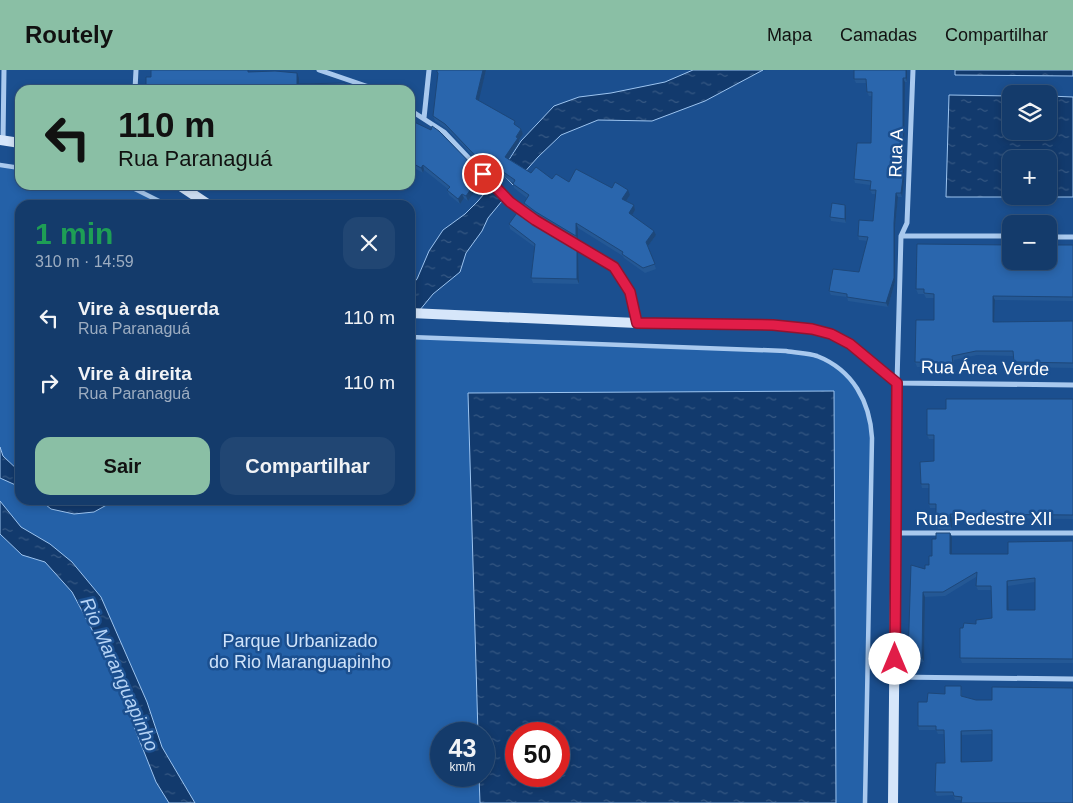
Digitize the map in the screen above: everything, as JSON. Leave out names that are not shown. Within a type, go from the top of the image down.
[{"type":"main road","points":[[2,140],[15,142]]},
{"type":"main road","points":[[186,190],[202,200]]},
{"type":"main road","points":[[415,313],[637,323],[773,325],[812,329],[831,334],[850,344],[897,383]]},
{"type":"main road","name":"Rua Área Verde","points":[[893,803],[897,383]]},
{"type":"street","points":[[2,140],[4,70]]},
{"type":"street","points":[[135,85],[136,70]]},
{"type":"street","points":[[319,70],[363,85]]},
{"type":"street","points":[[424,118],[429,70]]},
{"type":"street","name":"Rua A","points":[[901,236],[907,223],[914,70]]},
{"type":"street","points":[[415,113],[444,132],[510,202],[535,220],[614,267],[630,292],[637,323]]},
{"type":"street","points":[[0,165],[15,167]]},
{"type":"street","points":[[137,190],[157,200]]},
{"type":"street","points":[[901,236],[1002,236]]},
{"type":"street","name":"Rua Área Verde","points":[[901,236],[897,383],[1073,386]]},
{"type":"street","points":[[1057,237],[1073,237]]},
{"type":"street","points":[[415,337],[786,351],[816,356],[835,365],[850,378],[861,392],[868,407],[872,438],[865,803]]},
{"type":"street","name":"Rua Pedestre XII","points":[[896,533],[1073,533]]},
{"type":"street","points":[[895,677],[1073,679]]},
{"type":"green space","points":[[0,165],[15,167],[15,190],[133,190],[156,200],[15,200],[15,467],[3,456],[0,447]]},
{"type":"green space","name":"Parque Urbanizado do Rio Maranguapinho","points":[[415,337],[786,351],[816,355],[835,365],[861,392],[871,422],[865,803],[836,803],[834,391],[468,393],[478,722],[430,722],[430,787],[479,787],[480,803],[195,803],[162,747],[147,702],[101,597],[50,544],[21,527],[0,501],[0,478],[15,485],[15,505],[46,505],[51,509],[94,512],[107,505],[415,505]]},
{"type":"green space","points":[[0,534],[22,555],[45,562],[72,592],[106,656],[156,782],[169,803],[0,803]]},
{"type":"water","points":[[693,70],[763,70],[705,101],[652,121],[598,120],[561,135],[513,185],[501,172],[521,141],[554,106],[579,97],[611,93],[665,82]]},
{"type":"water","points":[[955,70],[1073,70],[1073,76],[955,75]]},
{"type":"water","points":[[949,95],[1002,96],[1002,140],[1057,140],[1057,96],[1073,97],[1073,197],[1057,197],[1057,150],[1002,150],[1002,197],[946,197]]},
{"type":"water","points":[[489,188],[502,201],[488,218],[482,231],[466,253],[460,272],[433,294],[415,316],[415,281],[429,251],[443,230],[465,214]]},
{"type":"water","points":[[834,391],[836,803],[480,803],[479,787],[495,787],[495,722],[478,722],[468,393]]},
{"type":"water","points":[[0,447],[3,456],[15,467],[15,485],[0,478]]},
{"type":"water","name":"Rio Maranguapinho","points":[[0,501],[21,527],[50,544],[72,562],[101,597],[147,702],[162,747],[195,803],[169,803],[156,782],[106,656],[72,592],[45,562],[22,555],[0,534]]},
{"type":"water","points":[[46,505],[107,505],[94,512],[74,514],[51,509]]},
{"type":"building","points":[[151,70],[275,71],[297,73],[297,84],[345,83],[345,85],[146,85],[146,77],[151,77]]},
{"type":"building","points":[[437,70],[483,70],[476,99],[515,121],[514,124],[521,129],[516,137],[518,138],[505,157],[531,173],[536,167],[552,179],[556,174],[569,182],[576,169],[612,188],[615,182],[628,190],[622,199],[634,205],[629,213],[654,231],[646,242],[655,264],[643,268],[622,254],[623,252],[576,223],[576,236],[524,203],[529,195],[513,184],[515,180],[493,165],[489,170],[445,124],[433,116]]},
{"type":"building","points":[[854,70],[906,70],[906,78],[903,78],[903,178],[901,193],[896,193],[894,278],[886,303],[847,297],[847,294],[829,291],[833,269],[859,272],[868,237],[858,236],[859,220],[873,221],[876,190],[870,190],[871,181],[854,179],[857,143],[871,143],[872,92],[867,92],[866,79],[854,79]]},
{"type":"building","points":[[415,122],[431,130],[432,126],[439,131],[484,177],[476,188],[473,186],[466,196],[462,194],[458,199],[447,190],[450,187],[423,165],[421,168],[415,165]]},
{"type":"building","points":[[832,203],[845,205],[845,219],[830,217]]},
{"type":"building","points":[[519,210],[577,246],[577,279],[531,278],[535,244],[509,224]]},
{"type":"building","points":[[917,244],[1002,245],[1002,270],[1057,270],[1057,245],[1073,245],[1073,297],[993,296],[993,322],[1073,321],[1073,363],[1014,362],[1013,351],[976,351],[952,356],[953,363],[915,362],[916,320],[934,320],[934,294],[924,293],[924,289],[916,289]]},
{"type":"building","points":[[946,399],[1073,399],[1073,515],[950,514],[950,524],[936,524],[936,504],[929,504],[929,484],[921,484],[920,462],[934,461],[934,435],[927,435],[927,409],[946,409]]},
{"type":"building","points":[[936,533],[950,533],[950,554],[1008,554],[1008,542],[1073,541],[1073,659],[960,658],[960,628],[963,628],[964,623],[976,624],[976,620],[992,618],[991,586],[976,586],[977,572],[943,592],[923,592],[922,658],[908,658],[911,565],[925,569],[925,565],[929,565],[929,556],[932,556],[932,539],[936,539]],"holes":[[[1035,578],[1035,610],[1007,610],[1007,581]]]},
{"type":"building","points":[[945,686],[961,686],[961,696],[976,700],[992,700],[992,687],[1073,688],[1073,803],[961,803],[962,797],[954,796],[953,792],[935,792],[936,763],[945,763],[944,730],[936,730],[936,726],[918,726],[918,702],[927,702],[928,693],[945,694]],"holes":[[[992,730],[992,761],[961,762],[961,731]]]},
{"type":"route","points":[[483,174],[510,202],[535,220],[614,267],[630,292],[637,323],[773,325],[812,329],[831,334],[850,344],[897,383],[895,659]]}]
